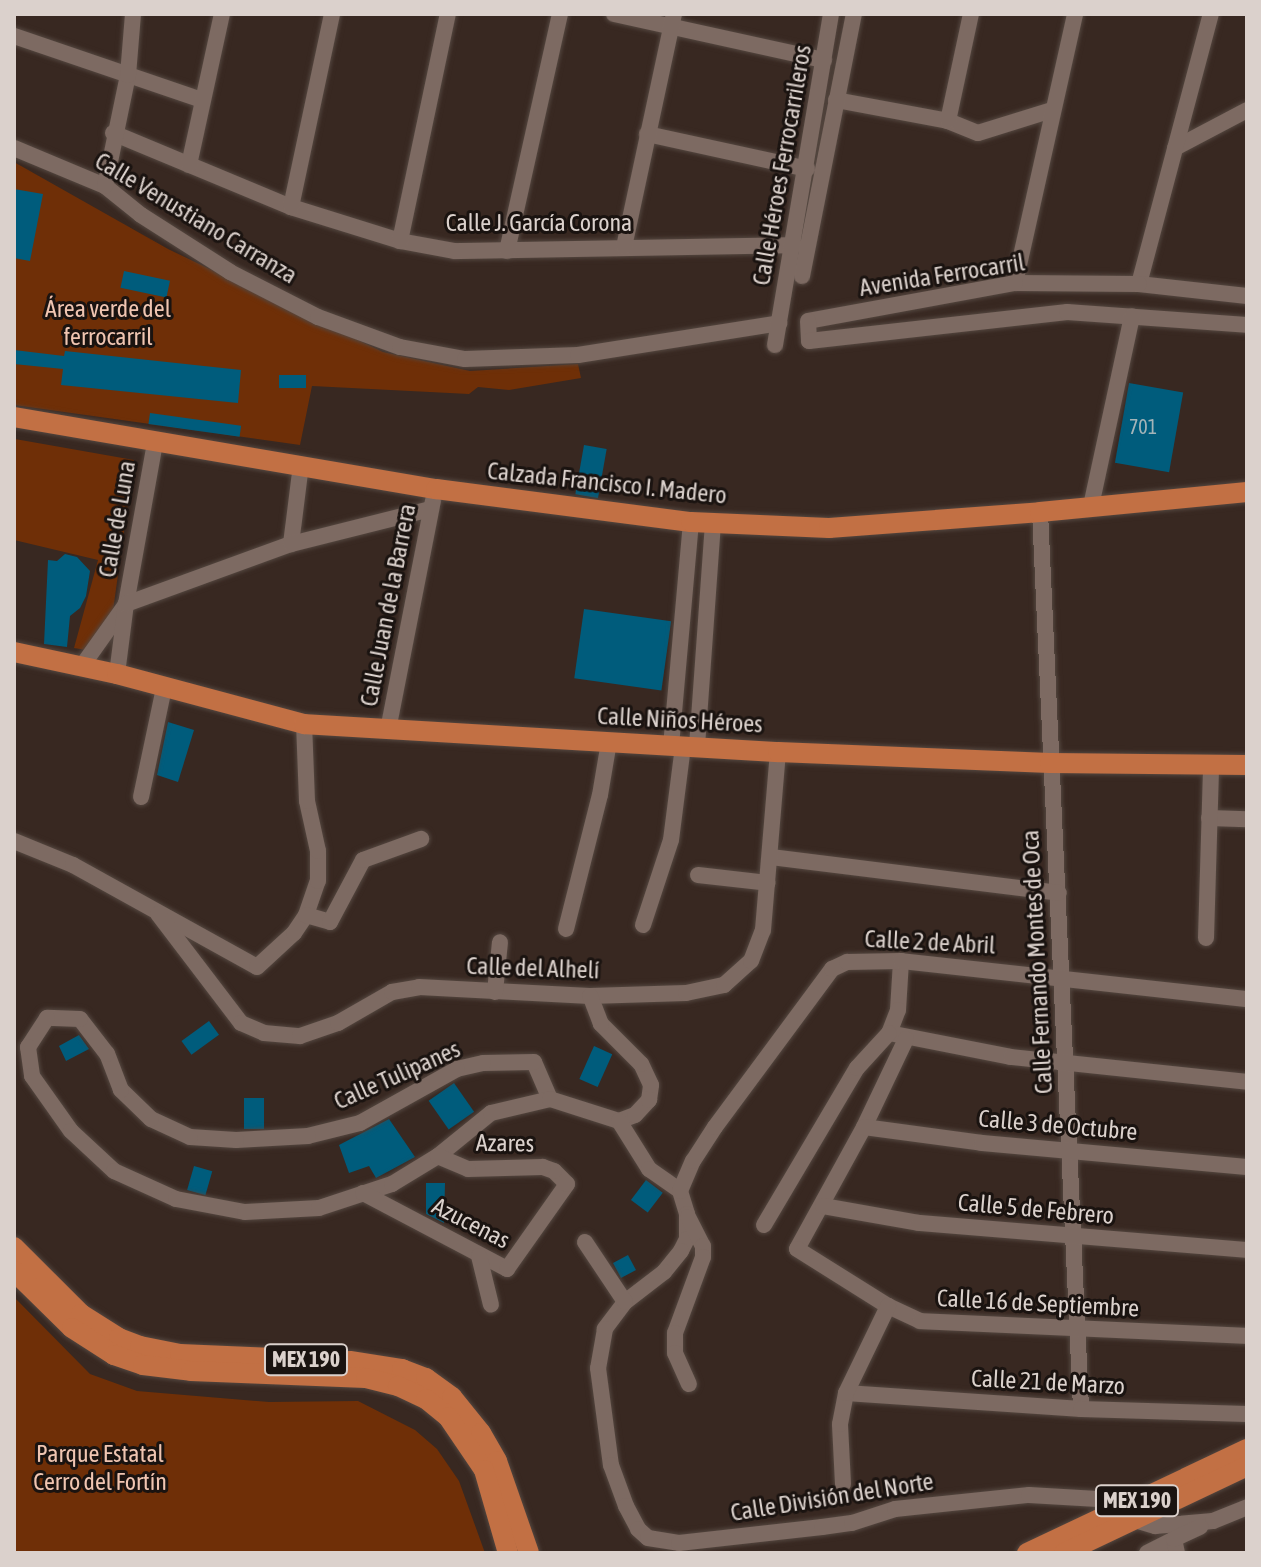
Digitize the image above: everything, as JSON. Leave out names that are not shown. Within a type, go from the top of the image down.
[{"type":"main road","name":"Calzada Francisco I. Madero","points":[[14,417],[436,489],[691,522],[829,528],[1247,492]]},
{"type":"main road","name":"Calle Niños Héroes","points":[[14,652],[117,674],[304,724],[778,752],[1050,763],[1247,765]]},
{"type":"main road","name":"MEX 190","points":[[14,1247],[81,1314],[119,1338],[140,1346],[180,1354],[350,1361],[402,1369],[426,1378],[452,1397],[481,1433],[497,1461],[529,1553]]},
{"type":"main road","name":"MEX 190","points":[[14,1271],[72,1328],[114,1355],[143,1365],[191,1371],[366,1378],[398,1386],[426,1399],[448,1417],[484,1470],[508,1553]]},
{"type":"main road","name":"MEX 190","points":[[1064,1553],[1247,1449]]},
{"type":"main road","name":"MEX 190","points":[[1027,1553],[1247,1466]]},
{"type":"street","points":[[105,186],[113,133],[128,75],[133,14]]},
{"type":"street","points":[[189,165],[222,14]]},
{"type":"street","points":[[291,207],[332,14]]},
{"type":"street","points":[[400,241],[448,14]]},
{"type":"street","points":[[507,251],[560,14]]},
{"type":"street","points":[[614,14],[673,19],[824,60]]},
{"type":"street","name":"Calle Héroes Ferrocarrileros","points":[[775,345],[831,14]]},
{"type":"street","points":[[802,276],[854,14]]},
{"type":"street","points":[[948,121],[971,14]]},
{"type":"street","points":[[1015,283],[1075,14]]},
{"type":"street","points":[[1139,284],[1211,14]]},
{"type":"street","points":[[624,247],[673,19]]},
{"type":"street","points":[[14,36],[202,100]]},
{"type":"street","points":[[836,100],[948,121],[978,133],[1052,110]]},
{"type":"street","points":[[1175,148],[1247,110]]},
{"type":"street","name":"Calle J. García Corona","points":[[113,133],[291,207],[400,241],[455,251],[794,245]]},
{"type":"street","points":[[647,134],[807,169]]},
{"type":"street","name":"Calle Venustiano Carranza","points":[[14,148],[105,186],[141,215],[230,272],[318,317],[400,347],[465,359],[578,355],[779,323]]},
{"type":"street","name":"Avenida Ferrocarril","points":[[1132,316],[1067,312],[809,341],[808,321],[1015,283],[1139,284],[1247,296]]},
{"type":"street","points":[[1091,506],[1132,316],[1247,325]]},
{"type":"street","name":"Calle de Luna","points":[[117,674],[126,604],[155,443]]},
{"type":"street","points":[[291,544],[301,465]]},
{"type":"street","name":"Calle Juan de la Barrera","points":[[388,730],[436,489]]},
{"type":"street","points":[[126,604],[291,544],[430,509]]},
{"type":"street","name":"Calle Fernando Montes de Oca","points":[[1040,512],[1050,763],[1064,976],[1081,1409]]},
{"type":"street","points":[[684,746],[691,522]]},
{"type":"street","points":[[643,925],[671,840],[713,523]]},
{"type":"street","name":"Calle de Luna","points":[[82,666],[126,604]]},
{"type":"street","points":[[141,797],[164,688]]},
{"type":"street","points":[[14,841],[73,865],[257,967],[294,933],[306,915],[318,881],[318,851],[307,801],[304,724]]},
{"type":"street","points":[[566,929],[600,795],[609,742]]},
{"type":"street","name":"Calle del Alhelí","points":[[158,914],[241,1023],[264,1033],[300,1036],[338,1023],[392,992],[419,987],[590,996],[686,993],[724,985],[751,961],[763,930],[778,752]]},
{"type":"street","points":[[1206,938],[1211,765]]},
{"type":"street","points":[[1209,818],[1247,819]]},
{"type":"street","points":[[306,915],[330,922],[363,860],[421,839]]},
{"type":"street","points":[[771,857],[1059,893]]},
{"type":"street","points":[[698,875],[768,883]]},
{"type":"street","points":[[495,992],[500,942]]},
{"type":"street","points":[[764,1225],[857,1068],[889,1033],[898,1010],[901,961]]},
{"type":"street","name":"Calle 2 de Abril","points":[[680,1191],[693,1161],[715,1127],[832,969],[847,962],[901,961],[1064,976],[1247,999]]},
{"type":"street","points":[[550,1099],[619,1121],[635,1115],[649,1100],[651,1085],[641,1064],[601,1024],[590,996]]},
{"type":"street","name":"Calle Tulipanes","points":[[47,1018],[80,1019],[107,1054],[121,1090],[151,1119],[190,1137],[236,1140],[308,1136],[334,1130],[360,1123],[457,1069],[483,1063],[534,1062],[550,1099],[491,1113],[438,1156],[392,1184],[319,1208],[245,1212],[176,1199],[114,1171],[71,1131],[32,1076],[28,1047],[47,1018]]},
{"type":"street","points":[[889,1033],[906,1039],[1011,1057],[1247,1082]]},
{"type":"street","name":"Calle 16 de Septiembre","points":[[906,1039],[823,1206],[797,1249],[888,1306],[920,1321],[1247,1336]]},
{"type":"street","points":[[619,1121],[649,1169],[680,1191]]},
{"type":"street","name":"Calle 3 de Octubre","points":[[864,1127],[1247,1167]]},
{"type":"street","name":"Azares","points":[[438,1156],[468,1169],[543,1167],[554,1171],[567,1184]]},
{"type":"street","name":"Azucenas","points":[[363,1193],[507,1269],[567,1184]]},
{"type":"street","name":"Calle División del Norte","points":[[680,1191],[687,1214],[687,1239],[664,1272],[625,1302],[605,1329],[598,1368],[611,1465],[626,1506],[638,1529],[648,1538],[679,1543],[822,1527],[852,1523],[895,1509],[1029,1495],[1115,1500],[1131,1513]]},
{"type":"street","name":"Calle 5 de Febrero","points":[[823,1206],[919,1223],[1247,1250]]},
{"type":"street","points":[[687,1214],[703,1246],[703,1257],[675,1333],[675,1353],[689,1384]]},
{"type":"street","points":[[585,1242],[625,1302]]},
{"type":"street","points":[[479,1256],[491,1305]]},
{"type":"street","points":[[843,1484],[840,1424],[846,1393],[888,1306]]},
{"type":"street","name":"Calle 21 de Marzo","points":[[846,1393],[1081,1409],[1247,1414]]},
{"type":"street","points":[[1131,1513],[1155,1526],[1213,1521],[1245,1513]]},
{"type":"street","points":[[1147,1553],[1176,1546],[1213,1521]]},
{"type":"green space","name":"Área verde del ferrocarril","points":[[14,162],[168,249],[383,352],[470,371],[578,364],[581,378],[509,390],[478,387],[469,394],[312,386],[300,445],[14,405]]},
{"type":"green space","points":[[15,439],[134,460],[112,618],[86,650],[74,648],[98,560],[14,540]]},
{"type":"green space","name":"Parque Estatal Cerro del Fortín","points":[[14,1297],[90,1374],[137,1391],[269,1402],[358,1401],[415,1430],[437,1449],[459,1481],[485,1553],[14,1553]]},
{"type":"building","points":[[14,189],[43,194],[30,261],[14,258]]},
{"type":"building","points":[[124,271],[170,281],[166,297],[120,288]]},
{"type":"building","points":[[14,350],[64,356],[65,351],[241,370],[238,403],[61,385],[63,369],[14,364]]},
{"type":"building","points":[[279,375],[306,375],[306,388],[279,388]]},
{"type":"building","points":[[1129,383],[1183,393],[1169,472],[1115,463]]},
{"type":"building","points":[[150,413],[241,426],[240,437],[148,424]]},
{"type":"building","points":[[584,445],[607,449],[598,498],[575,494]]},
{"type":"building","points":[[65,554],[77,557],[90,571],[86,596],[80,608],[70,616],[67,647],[44,644],[48,560],[57,561]]},
{"type":"building","points":[[584,609],[671,621],[661,691],[574,678]]},
{"type":"building","points":[[168,722],[194,730],[178,782],[157,775]]},
{"type":"building","points":[[209,1021],[219,1035],[191,1055],[181,1041]]},
{"type":"building","points":[[79,1035],[89,1049],[66,1061],[59,1046]]},
{"type":"building","points":[[594,1046],[612,1054],[598,1087],[579,1079]]},
{"type":"building","points":[[454,1083],[474,1112],[449,1129],[429,1101]]},
{"type":"building","points":[[244,1098],[264,1098],[264,1129],[244,1129]]},
{"type":"building","points":[[389,1119],[415,1157],[376,1178],[369,1166],[349,1173],[339,1145]]},
{"type":"building","points":[[194,1166],[212,1171],[205,1195],[187,1190]]},
{"type":"building","points":[[646,1180],[663,1193],[648,1213],[631,1200]]},
{"type":"building","points":[[426,1183],[445,1183],[444,1223],[426,1214]]},
{"type":"building","points":[[628,1255],[636,1270],[621,1278],[613,1263]]}]
